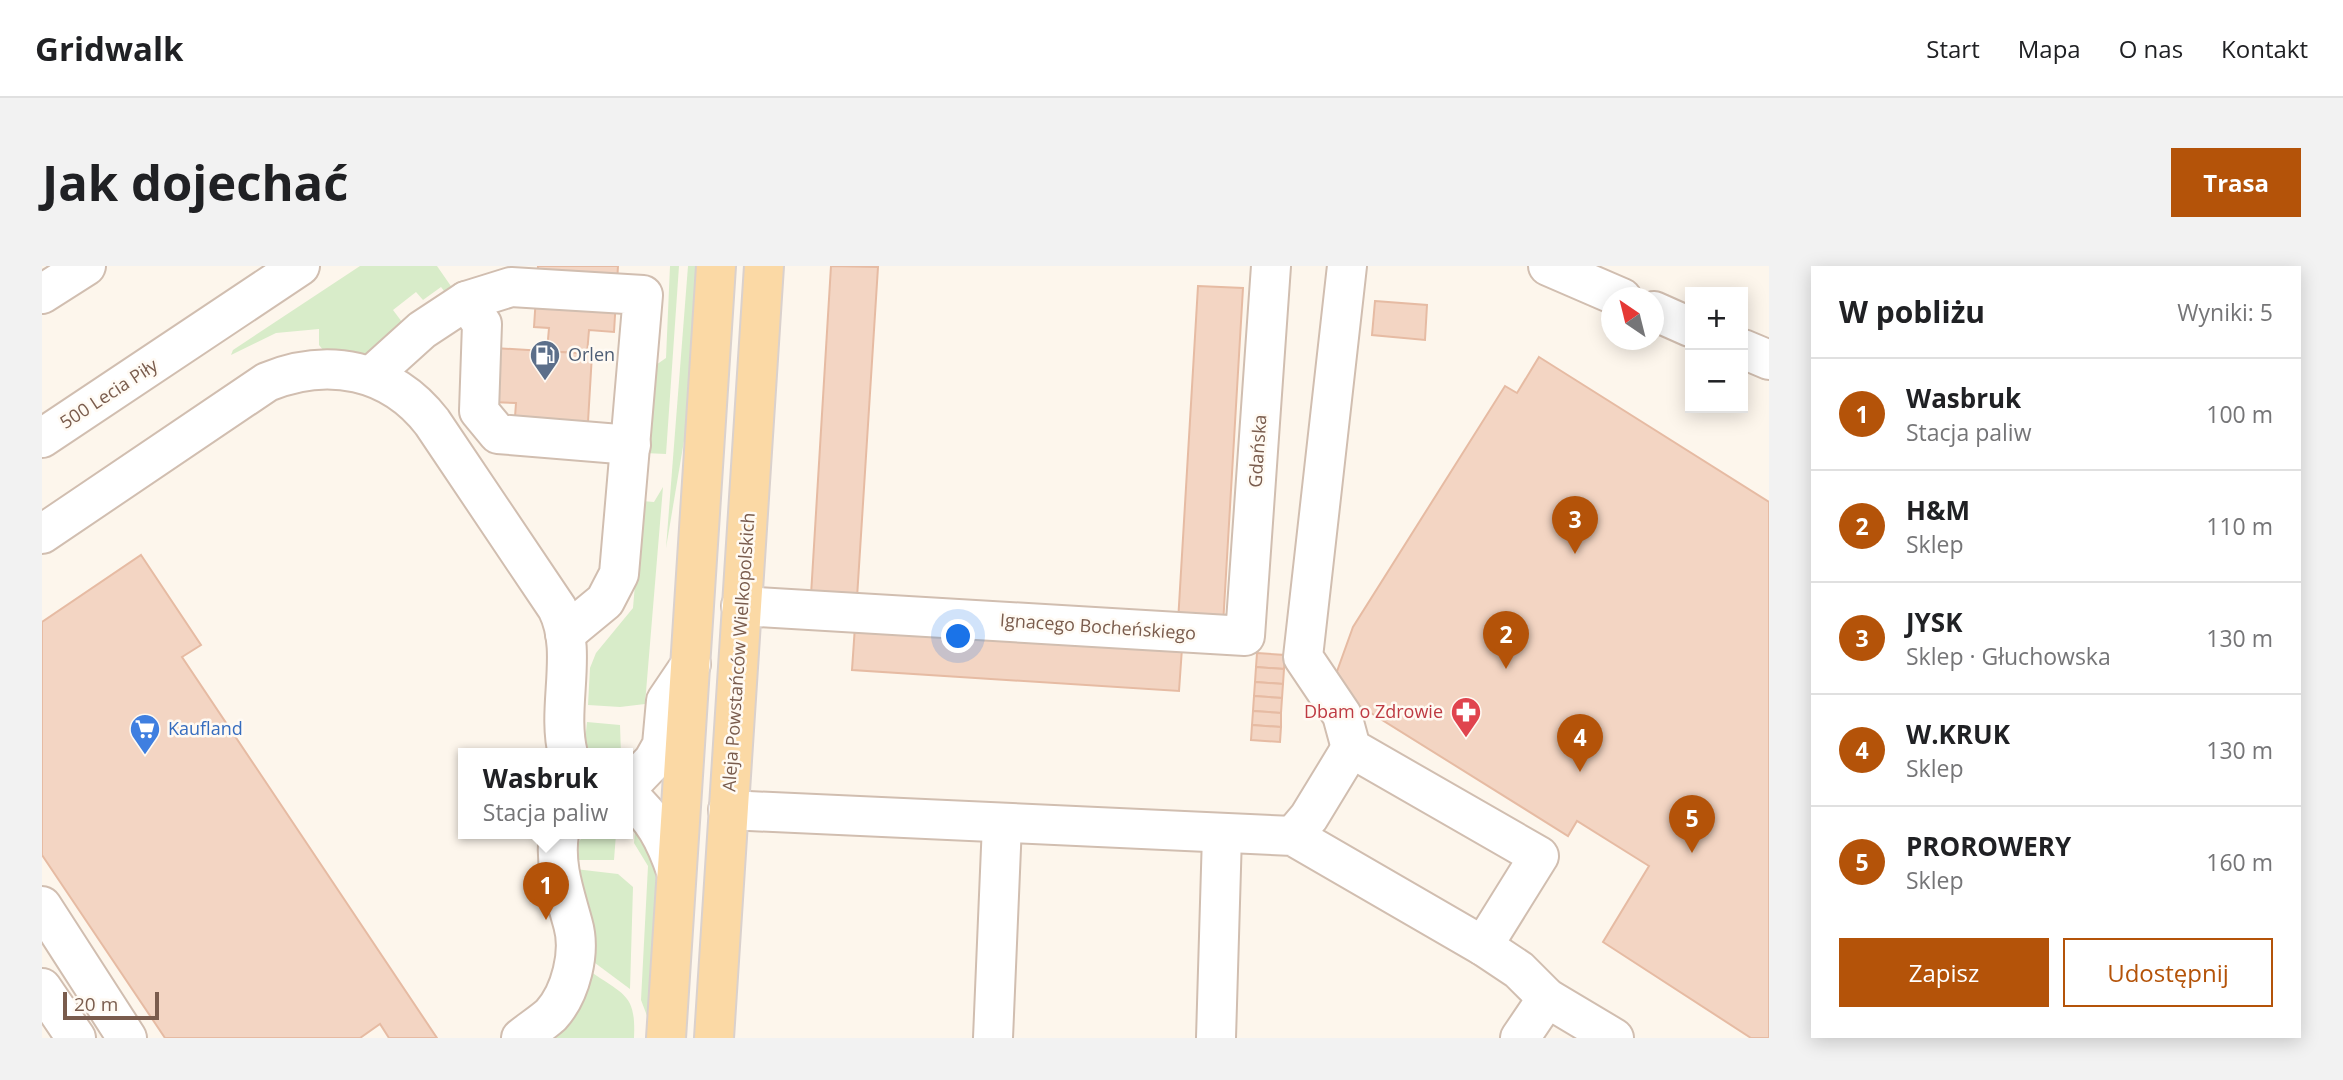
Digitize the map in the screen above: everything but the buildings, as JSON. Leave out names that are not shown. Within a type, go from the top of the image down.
[{"type":"main road","points":[[666,1038],[716,266]]},
{"type":"main road","name":"Aleja Powstańców Wielkopolskich","points":[[714,1038],[764,266]]},
{"type":"street","points":[[42,294],[86,266]]},
{"type":"street","name":"500 Lecia Piły","points":[[175,350],[234,291],[251,266]]},
{"type":"street","name":"500 Lecia Piły","points":[[42,438],[300,266]]},
{"type":"street","name":"Gdańska","points":[[1245,636],[1272,266]]},
{"type":"street","points":[[1347,266],[1303,657],[1342,715],[1351,748],[1539,856],[1483,946]]},
{"type":"street","points":[[1548,266],[1601,289]]},
{"type":"street","points":[[371,376],[422,330],[466,301],[510,287],[643,295],[617,581],[605,601],[565,634]]},
{"type":"street","points":[[466,301],[482,324],[479,411],[498,434],[631,445]]},
{"type":"street","points":[[1664,315],[1685,325]]},
{"type":"street","points":[[1745,350],[1769,360]]},
{"type":"street","points":[[42,534],[267,382],[287,374],[323,368],[371,376],[401,392],[432,422],[557,608],[565,634],[563,714],[567,748]]},
{"type":"street","name":"Ignacego Bocheńskiego","points":[[741,606],[1245,636]]},
{"type":"street","points":[[633,782],[653,761],[662,745],[666,701],[691,664]]},
{"type":"street","points":[[1293,836],[1351,748]]},
{"type":"street","points":[[633,800],[652,817],[664,835],[677,871]]},
{"type":"street","points":[[729,810],[1222,835],[1293,836],[1325,852],[1483,946],[1519,970],[1547,998],[1614,1038]]},
{"type":"street","points":[[993,1038],[1002,824]]},
{"type":"street","points":[[1216,1038],[1222,835]]},
{"type":"street","points":[[521,1038],[551,1014],[566,989],[573,968],[574,928],[558,864],[559,839]]},
{"type":"street","points":[[42,906],[127,1038]]},
{"type":"street","points":[[42,988],[76,1038]]},
{"type":"street","points":[[1520,1038],[1547,998]]},
{"type":"green space","points":[[360,266],[437,266],[455,292],[448,296],[441,287],[423,300],[416,292],[393,310],[405,326],[359,358],[328,356],[319,345],[319,329],[276,333],[231,355],[233,350]]},
{"type":"green space","points":[[670,266],[679,266],[666,454],[644,453],[643,374],[666,358]]},
{"type":"green space","points":[[688,266],[698,266],[688,417],[666,548]]},
{"type":"green space","points":[[663,487],[645,704],[620,707],[588,705],[590,668],[596,653],[633,608],[642,501],[654,502]]},
{"type":"green space","points":[[587,722],[620,725],[621,748],[588,748],[585,741]]},
{"type":"green space","points":[[636,819],[660,861],[649,1021],[641,1000],[648,866],[634,843]]},
{"type":"green space","points":[[581,839],[616,839],[614,860],[575,860],[576,847]]},
{"type":"green space","points":[[575,869],[618,874],[633,887],[630,989],[591,960]]},
{"type":"green space","points":[[590,971],[626,997],[633,1012],[634,1038],[543,1038]]},
{"type":"place","name":"Orlen","points":[[545,382]]},
{"type":"place","name":"JYSK","points":[[1575,554]]},
{"type":"place","name":"H&M","points":[[1506,669]]},
{"type":"place","name":"Dbam o Zdrowie","points":[[1466,739]]},
{"type":"place","name":"Kaufland","points":[[145,756]]},
{"type":"place","name":"W.KRUK","points":[[1580,772]]},
{"type":"place","name":"PROROWERY","points":[[1692,853]]},
{"type":"place","name":"Wasbruk","points":[[546,920]]}]
